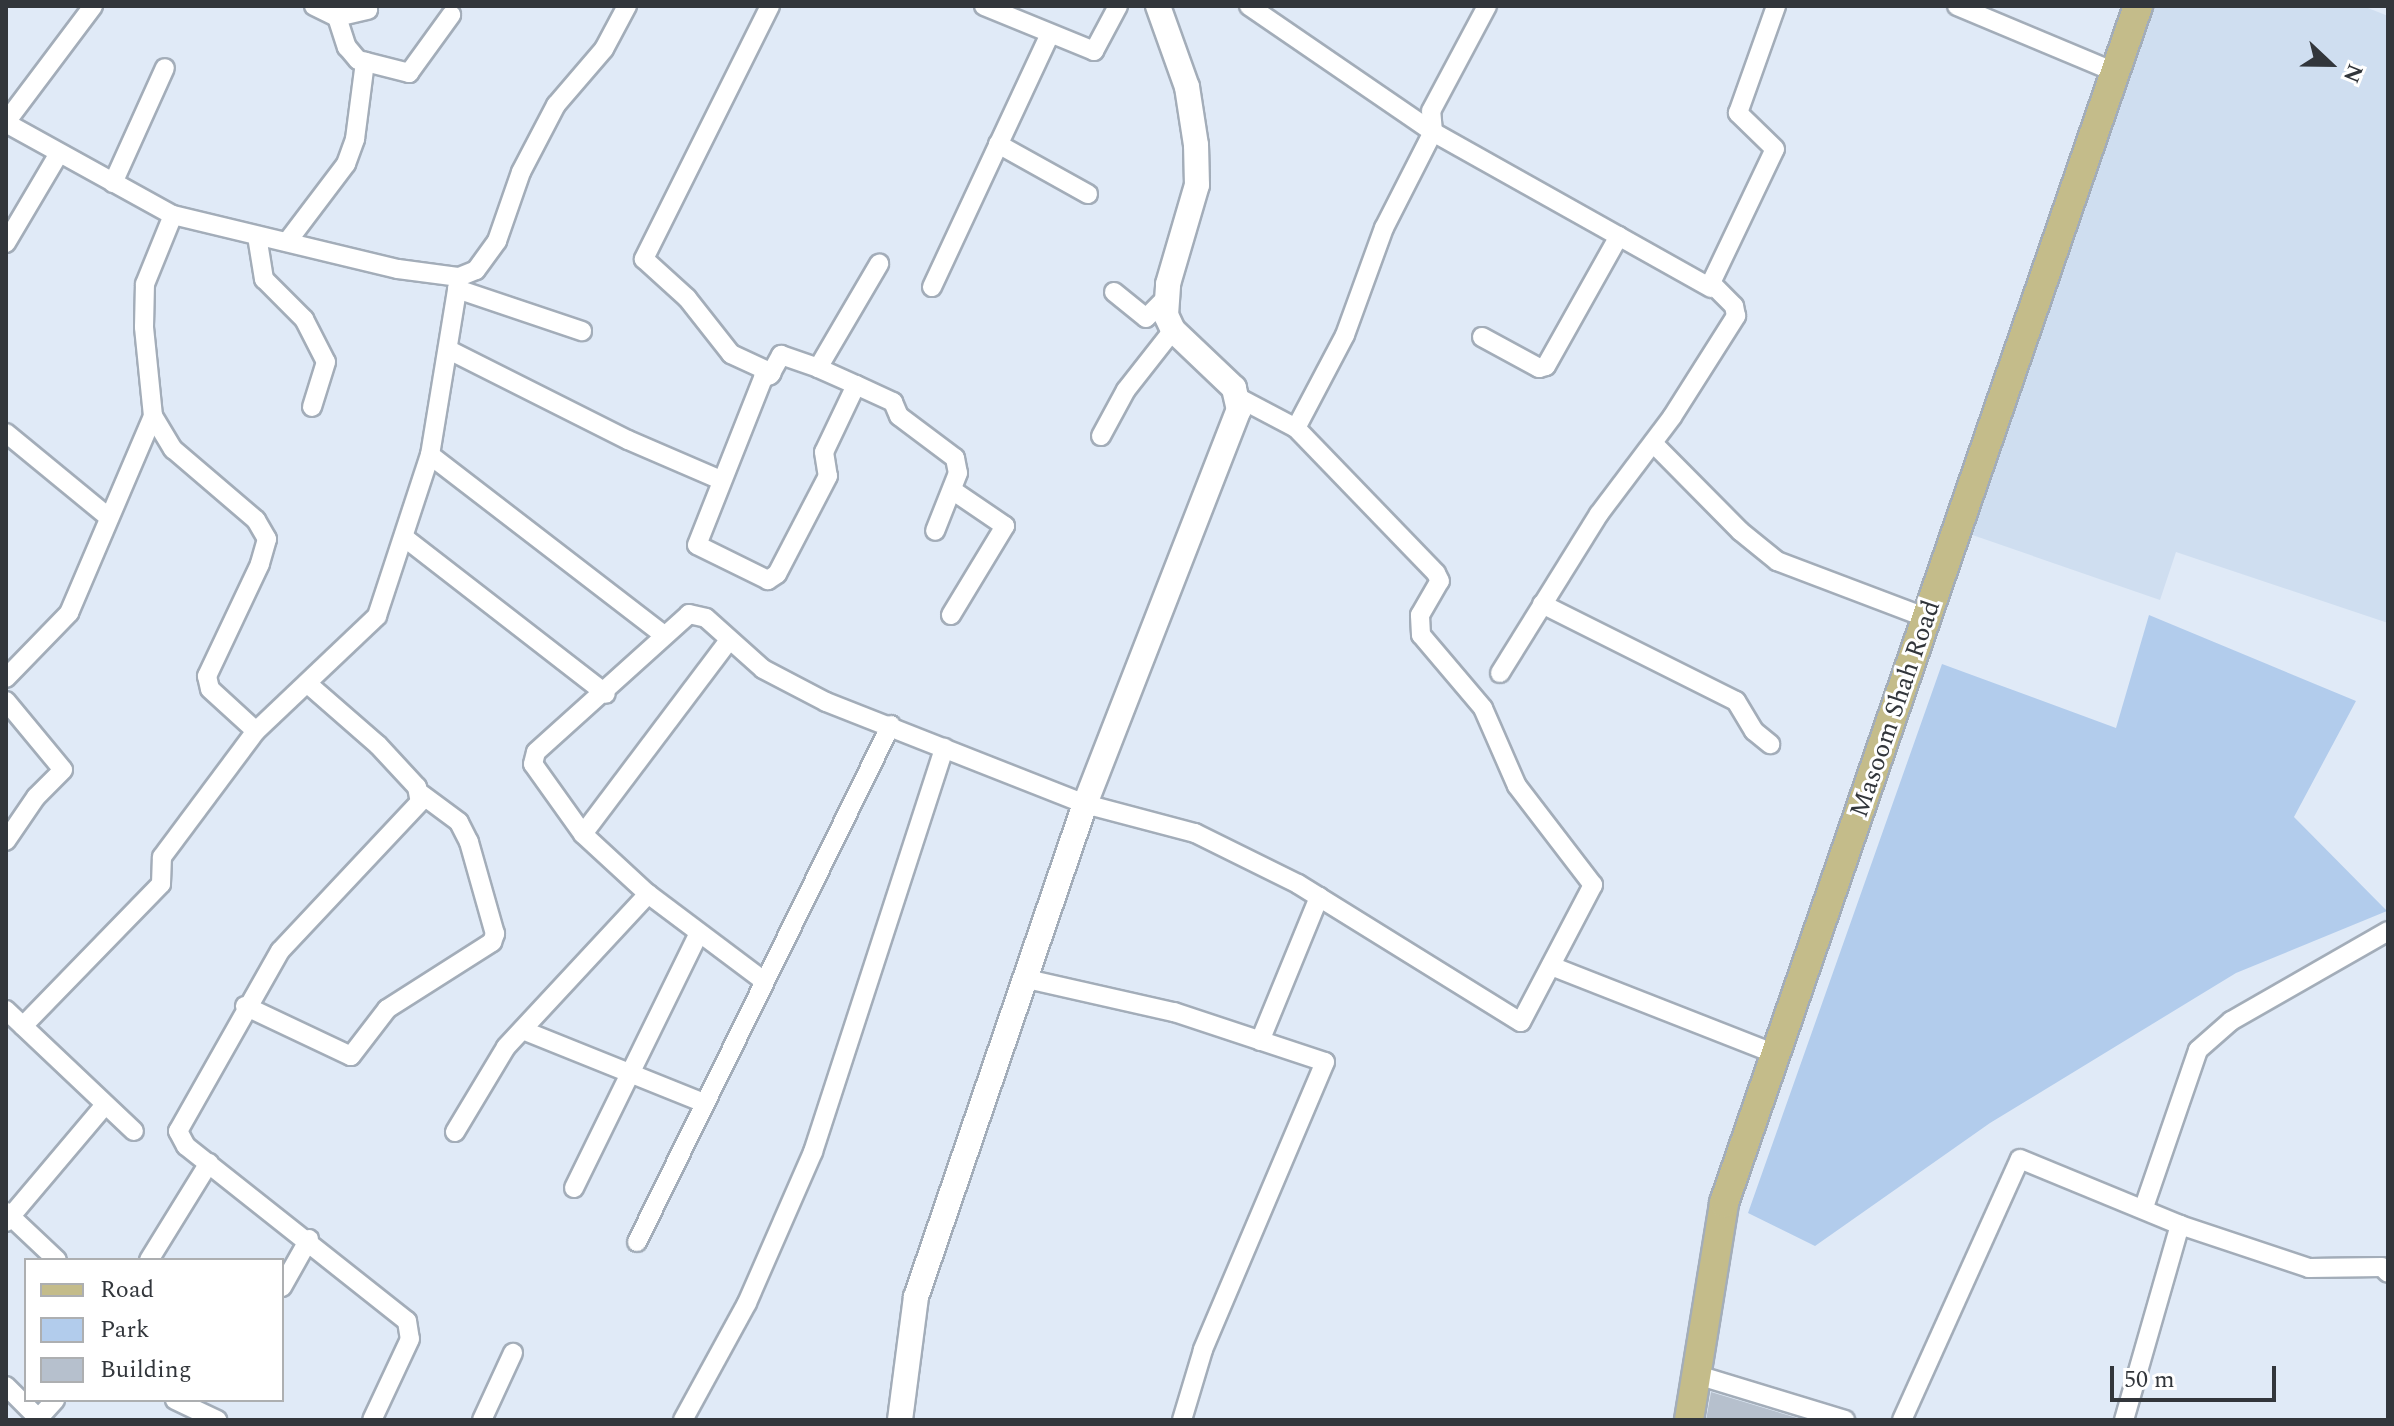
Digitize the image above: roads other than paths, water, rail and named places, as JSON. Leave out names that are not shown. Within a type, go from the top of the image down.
[{"type":"main road","name":"Masoom Shah Road","points":[[1689,1420],[1724,1203],[2138,6]]},
{"type":"street","points":[[93,6],[6,122],[58,155],[173,215],[458,283],[582,331]]},
{"type":"street","points":[[314,6],[337,17],[368,10]]},
{"type":"street","points":[[23,1026],[161,884],[162,857],[256,731],[377,616],[430,455],[451,351],[458,283],[476,270],[497,241],[521,172],[556,105],[604,49],[627,6]]},
{"type":"street","points":[[770,6],[644,259],[687,298],[731,354],[772,373]]},
{"type":"street","points":[[984,6],[1094,51],[1118,6]]},
{"type":"street","points":[[1114,292],[1146,318],[1165,299],[1197,185],[1196,145],[1187,87],[1158,6]]},
{"type":"street","points":[[1249,6],[1433,132],[1711,288],[1734,306],[1736,316],[1653,443],[1606,503],[1500,673]]},
{"type":"street","points":[[1296,428],[1345,335],[1384,228],[1433,132],[1431,111],[1487,6]]},
{"type":"street","points":[[1711,288],[1775,149],[1738,113],[1776,6]]},
{"type":"street","points":[[1957,6],[2117,73]]},
{"type":"street","points":[[337,17],[347,47],[365,62],[412,72],[451,15]]},
{"type":"street","points":[[932,287],[1050,34]]},
{"type":"street","points":[[287,242],[346,164],[355,139],[365,62]]},
{"type":"street","points":[[113,183],[165,68]]},
{"type":"street","points":[[998,144],[1088,194]]},
{"type":"street","points":[[6,243],[58,155]]},
{"type":"street","points":[[173,215],[145,284],[144,327],[153,416],[173,449],[256,520],[267,539],[207,676],[210,689],[256,731]]},
{"type":"street","points":[[257,236],[264,279],[304,319],[326,362],[312,407]]},
{"type":"street","points":[[1482,337],[1539,368],[1546,366],[1619,236]]},
{"type":"street","points":[[818,368],[879,264]]},
{"type":"street","points":[[764,981],[648,894],[583,834],[532,758],[606,694],[689,614],[697,614],[788,682],[1085,804],[1195,833],[1319,897],[1521,1022],[1593,885],[1517,786],[1483,708],[1421,635],[1420,615],[1440,581],[1436,573],[1296,428],[1239,398],[1173,330],[1165,299]]},
{"type":"street","points":[[1101,436],[1126,390],[1173,330]]},
{"type":"street","points":[[451,351],[628,440],[721,480]]},
{"type":"street","points":[[856,385],[824,452],[828,476],[773,578],[697,545],[763,378],[772,373],[781,355],[818,368],[856,385],[893,402],[899,416],[955,458],[958,473],[935,531]]},
{"type":"street","points":[[900,1420],[916,1297],[1085,804],[1235,426],[1239,398]]},
{"type":"street","points":[[6,678],[69,613],[107,516],[153,416]]},
{"type":"street","points":[[6,433],[107,516]]},
{"type":"street","points":[[1653,443],[1740,531],[1777,561],[1927,618]]},
{"type":"street","points":[[430,455],[664,635]]},
{"type":"street","points":[[951,615],[1005,526],[952,490]]},
{"type":"street","points":[[405,538],[606,694]]},
{"type":"street","points":[[1542,604],[1736,701],[1754,731],[1770,744]]},
{"type":"street","points":[[583,834],[729,640]]},
{"type":"street","points":[[245,1006],[351,1056],[387,1009],[495,938],[469,842],[459,822],[421,794],[378,745],[308,684]]},
{"type":"street","points":[[6,701],[62,762],[63,770],[36,797],[6,841]]},
{"type":"street","points":[[637,1242],[891,725]]},
{"type":"street","points":[[683,1420],[747,1303],[813,1152],[944,748]]},
{"type":"street","points":[[372,1420],[411,1330],[309,1239],[186,1146],[178,1131],[245,1006],[280,951],[414,809],[421,794]]},
{"type":"street","points":[[455,1132],[506,1047],[525,1031],[648,894]]},
{"type":"street","points":[[1260,1041],[1319,897]]},
{"type":"street","points":[[2144,1207],[2198,1050],[2231,1021],[2388,931]]},
{"type":"street","points":[[574,1188],[627,1073],[699,933]]},
{"type":"street","points":[[1551,966],[1776,1054]]},
{"type":"street","points":[[1027,979],[1174,1012],[1325,1062],[1203,1350],[1182,1420]]},
{"type":"street","points":[[6,1010],[104,1106],[134,1131]]},
{"type":"street","points":[[525,1031],[704,1103]]},
{"type":"street","points":[[55,1258],[7,1217],[104,1106]]},
{"type":"street","points":[[1902,1420],[2020,1159],[2144,1207],[2180,1225],[2309,1268],[2382,1267],[2388,1273]]},
{"type":"street","points":[[150,1258],[209,1163]]},
{"type":"street","points":[[2124,1420],[2180,1225]]},
{"type":"street","points":[[284,1283],[309,1239]]},
{"type":"street","points":[[490,1418],[513,1353]]},
{"type":"street","points":[[1694,1374],[1845,1420]]},
{"type":"street","points":[[6,1386],[37,1418],[53,1402]]},
{"type":"street","points":[[182,1402],[215,1412]]}]
